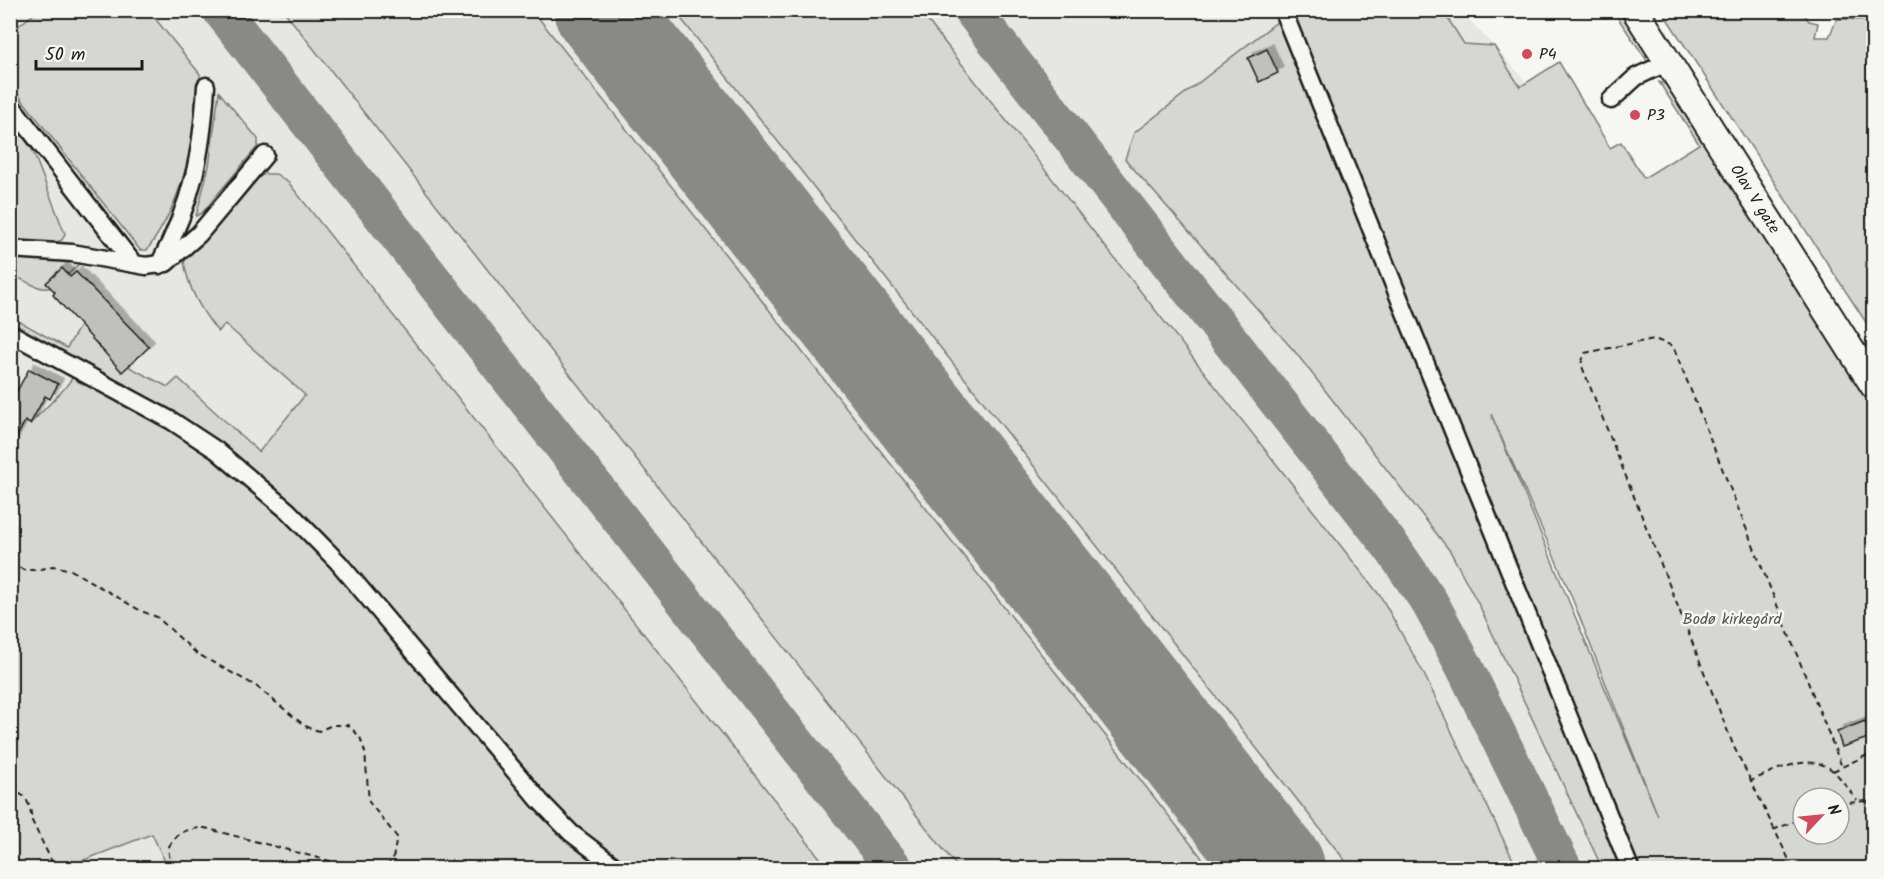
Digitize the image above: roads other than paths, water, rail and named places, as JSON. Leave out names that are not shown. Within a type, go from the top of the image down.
[{"type":"highway","name":"Olav V gate","points":[[1635,10],[1874,386]]},
{"type":"lane","points":[[1285,16],[1630,868]]},
{"type":"lane","points":[[159,265],[179,227],[193,185],[203,134],[206,86]]},
{"type":"lane","points":[[10,104],[133,263]]},
{"type":"lane","points":[[10,249],[72,253],[159,265],[178,255],[199,234],[265,155]]},
{"type":"lane","points":[[10,333],[172,421],[216,450],[288,511],[345,570],[540,801],[571,833],[617,868]]},
{"type":"place","name":"P4","points":[[1527,54]]},
{"type":"place","name":"P3","points":[[1635,115]]},
{"type":"park label","name":"Bodø kirkegård","points":[[1732,619]]}]
